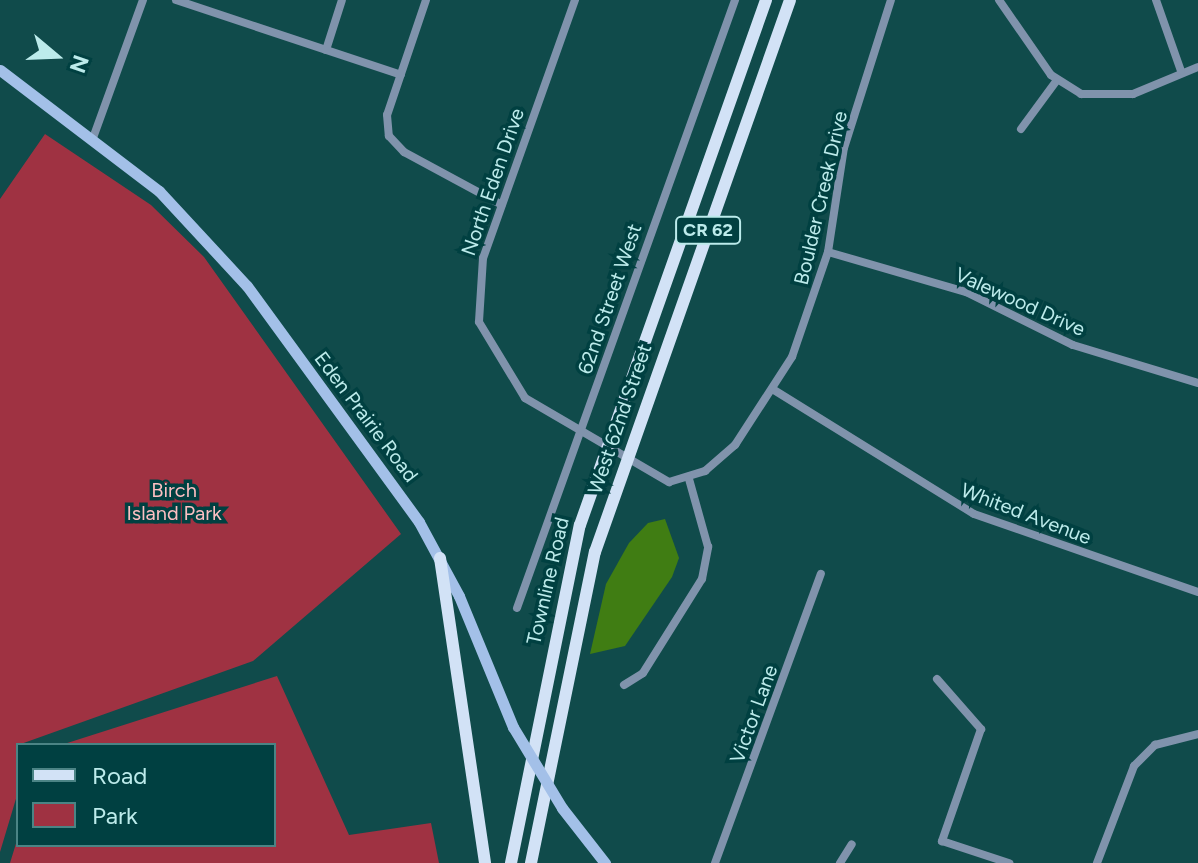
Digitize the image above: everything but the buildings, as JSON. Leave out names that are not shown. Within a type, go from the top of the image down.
[{"type":"main road","name":"Townline Road","points":[[511,863],[564,593],[606,447],[766,0]]},
{"type":"main road","name":"West 62nd Street","points":[[531,863],[582,601],[626,460],[790,0]]},
{"type":"main road","name":"Eden Prairie Road","points":[[0,70],[93,138],[220,251],[440,558],[513,727],[562,808],[605,863]]},
{"type":"main road","points":[[440,558],[485,863]]},
{"type":"street","points":[[93,138],[143,0]]},
{"type":"street","points":[[176,0],[401,75]]},
{"type":"street","points":[[326,50],[342,0]]},
{"type":"street","points":[[426,0],[386,125],[395,145],[502,205]]},
{"type":"street","name":"North Eden Drive","points":[[575,0],[477,278],[485,343],[525,398],[581,430]]},
{"type":"street","name":"62nd Street West","points":[[517,608],[735,0]]},
{"type":"street","name":"Boulder Creek Drive","points":[[689,479],[735,445],[774,390],[805,328],[828,252],[844,148],[891,0]]},
{"type":"street","points":[[999,0],[1057,80],[1081,94],[1116,98],[1198,67]]},
{"type":"street","points":[[1156,0],[1181,71]]},
{"type":"street","points":[[1021,129],[1057,80]]},
{"type":"street","name":"Valewood Drive","points":[[828,252],[966,292],[1073,345],[1198,383]]},
{"type":"street","name":"Whited Avenue","points":[[774,390],[974,514],[1198,592]]},
{"type":"street","points":[[581,430],[626,460],[669,482],[689,479],[708,547],[702,579],[643,673],[624,685]]},
{"type":"street","name":"Victor Lane","points":[[715,863],[821,574]]},
{"type":"street","points":[[937,679],[981,729],[942,841],[1009,863]]},
{"type":"street","points":[[1097,863],[1134,766],[1155,745],[1198,734]]},
{"type":"street","points":[[840,863],[852,844]]},
{"type":"green space","name":"Birch Island Park","points":[[45,134],[151,205],[204,257],[401,534],[253,661],[24,743],[16,743],[16,799],[0,852],[0,199]]},
{"type":"green space","points":[[277,676],[349,835],[431,823],[439,863],[10,863],[16,844],[16,847],[276,847],[276,743],[67,743]]},
{"type":"shaded area","points":[[665,519],[679,558],[672,577],[625,646],[590,654],[606,584],[629,543],[648,523]]}]
